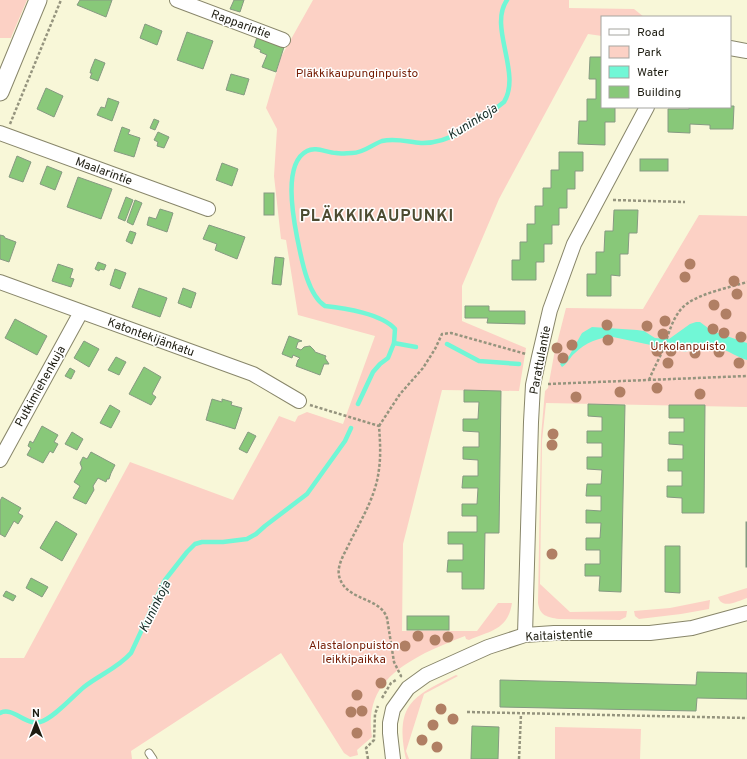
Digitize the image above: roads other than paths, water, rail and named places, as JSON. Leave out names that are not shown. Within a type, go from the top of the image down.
[{"type":"street","points":[[0,92],[38,0]]},
{"type":"street","name":"Rapparintie","points":[[177,0],[283,40]]},
{"type":"street","points":[[731,48],[747,51]]},
{"type":"street","name":"Parattulantie","points":[[525,635],[533,385],[550,310],[574,244],[646,108]]},
{"type":"street","name":"Maalarintie","points":[[3,134],[208,209]]},
{"type":"street","name":"Katontekijänkatu","points":[[0,282],[253,374],[299,401]]},
{"type":"street","name":"Putkimiehenkuja","points":[[0,460],[81,312]]},
{"type":"street","name":"Kaitaistentie","points":[[393,759],[390,723],[393,709],[408,688],[426,675],[488,647],[525,635],[554,633],[650,632],[692,628],[747,613]]},
{"type":"water","points":[[700,322],[712,331],[747,343],[747,360],[706,343],[687,351],[679,351],[613,337],[597,339],[579,349],[562,367],[560,364],[569,356],[582,333],[592,327],[644,331],[655,338],[669,339],[690,324]]},
{"type":"waterway","name":"Kuninkoja","points":[[358,404],[373,372],[388,358],[394,343],[395,329],[381,319],[363,313],[343,308],[325,306],[319,301],[314,293],[309,284],[303,264],[292,204],[292,178],[295,167],[300,157],[307,151],[314,149],[333,153],[356,153],[387,140],[421,143],[444,140],[466,130],[504,102],[509,90],[509,78],[501,23],[502,11],[507,0]]},
{"type":"waterway","points":[[394,343],[416,347]]},
{"type":"waterway","points":[[447,344],[479,361],[519,364]]},
{"type":"waterway","name":"Kuninkoja","points":[[0,713],[10,712],[29,721],[35,722],[45,720],[57,712],[84,687],[120,663],[131,653],[165,580],[187,552],[195,544],[202,542],[223,542],[247,539],[256,534],[307,494],[345,441],[351,428]]},
{"type":"district","name":"PLÄKKIKAUPUNKI","points":[[377,215]]},
{"type":"park label","name":"Pläkkikaupunginpuisto","points":[[357,73]]},
{"type":"park label","name":"Urkolanpuisto","points":[[688,346]]},
{"type":"park label","name":"Alastalonpuiston leikkipaikka","points":[[354,652]]}]
